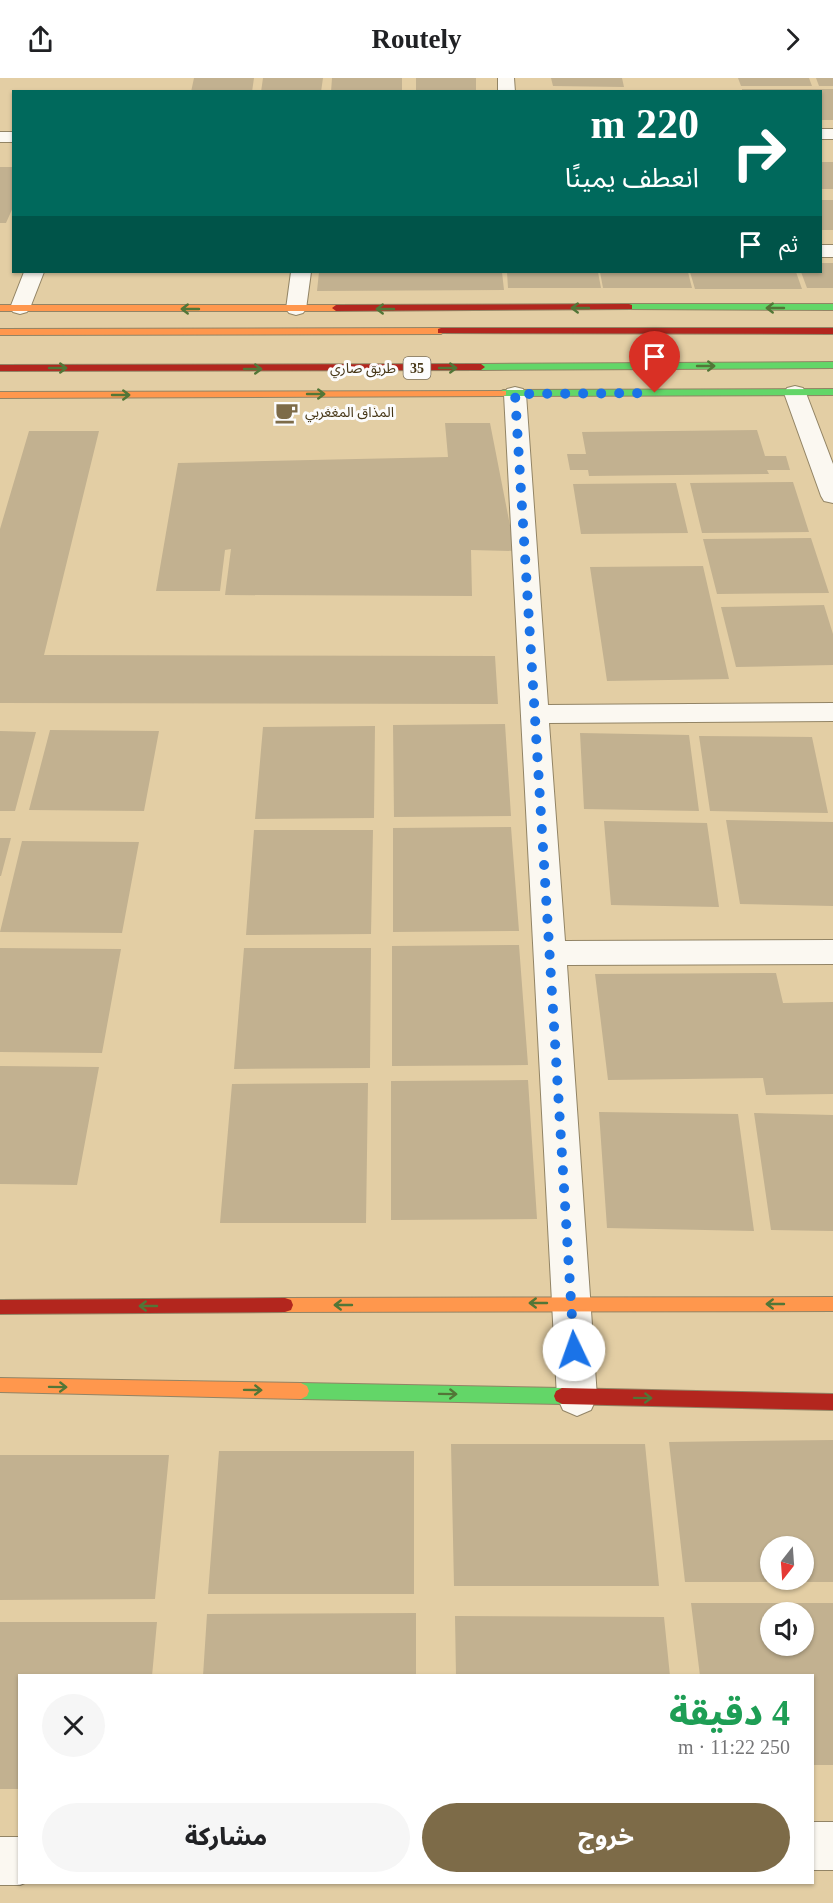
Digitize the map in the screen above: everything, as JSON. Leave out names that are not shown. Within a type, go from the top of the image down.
[{"type":"main road","points":[[10,308],[833,308]]},
{"type":"main road","points":[[0,332],[833,331]]},
{"type":"main road","name":"طريق صاري","points":[[0,368],[280,369],[833,365]]},
{"type":"main road","points":[[0,395],[833,392]]},
{"type":"main road","points":[[0,1307],[572,1303],[833,1304]]},
{"type":"main road","points":[[0,1385],[833,1402]]},
{"type":"street","points":[[10,308],[33,273]]},
{"type":"street","points":[[296,309],[301,273]]},
{"type":"street","points":[[795,393],[833,496]]},
{"type":"street","points":[[515,394],[577,1397]]},
{"type":"street","points":[[534,714],[833,712]]},
{"type":"street","points":[[548,953],[833,952]]},
{"type":"street","points":[[814,1846],[833,1846]]},
{"type":"street","points":[[0,1861],[18,1861]]},
{"type":"building","points":[[194,78],[254,78],[252,90],[191,90]]},
{"type":"building","points":[[263,78],[323,78],[321,90],[261,90]]},
{"type":"building","points":[[332,78],[402,78],[402,90],[331,90]]},
{"type":"building","points":[[416,78],[476,78],[476,90],[416,90]]},
{"type":"building","points":[[551,78],[622,78],[624,87],[553,86]]},
{"type":"building","points":[[738,78],[809,78],[812,86],[741,86]]},
{"type":"building","points":[[816,78],[833,78],[833,86],[819,86]]},
{"type":"building","points":[[833,89],[833,120],[822,120],[822,90],[742,90]]},
{"type":"building","points":[[822,162],[833,162],[833,189],[822,189]]},
{"type":"building","points":[[0,167],[12,167],[12,210],[6,223],[0,223]]},
{"type":"building","points":[[822,200],[833,200],[833,230],[822,230]]},
{"type":"building","points":[[822,263],[833,263],[833,288],[807,288],[801,273],[822,273]]},
{"type":"building","points":[[319,273],[502,273],[504,290],[317,291]]},
{"type":"building","points":[[507,273],[598,273],[601,288],[508,288]]},
{"type":"building","points":[[600,273],[688,273],[692,288],[603,288]]},
{"type":"building","points":[[690,273],[796,273],[802,289],[695,289]]},
{"type":"building","points":[[445,423],[490,423],[515,551],[471,550],[472,596],[225,595],[231,549],[225,550],[220,591],[156,591],[178,463],[448,457]]},
{"type":"building","points":[[757,430],[765,456],[786,456],[790,470],[767,470],[769,474],[589,476],[588,470],[570,470],[567,454],[586,454],[582,432]]},
{"type":"building","points":[[29,431],[99,431],[44,655],[495,656],[498,704],[0,703],[0,529]]},
{"type":"building","points":[[793,482],[809,532],[702,533],[690,483]]},
{"type":"building","points":[[676,483],[688,533],[581,534],[573,484]]},
{"type":"building","points":[[811,538],[829,593],[717,594],[703,539]]},
{"type":"building","points":[[703,566],[729,679],[607,681],[590,567]]},
{"type":"building","points":[[824,605],[833,634],[833,665],[736,667],[721,607]]},
{"type":"building","points":[[505,724],[511,816],[394,817],[393,725]]},
{"type":"building","points":[[375,726],[374,818],[255,819],[263,727]]},
{"type":"building","points":[[50,730],[159,731],[144,811],[29,810]]},
{"type":"building","points":[[0,731],[36,732],[15,811],[0,811]]},
{"type":"building","points":[[580,733],[689,735],[699,811],[584,809]]},
{"type":"building","points":[[699,736],[812,737],[828,813],[710,811]]},
{"type":"building","points":[[726,820],[833,822],[833,906],[740,904]]},
{"type":"building","points":[[604,821],[707,823],[719,907],[611,905]]},
{"type":"building","points":[[511,827],[519,931],[393,932],[393,828]]},
{"type":"building","points":[[254,830],[373,830],[371,934],[246,935]]},
{"type":"building","points":[[0,838],[11,838],[1,876],[0,876]]},
{"type":"building","points":[[22,841],[139,842],[122,933],[0,932]]},
{"type":"building","points":[[519,945],[528,1065],[392,1066],[392,946]]},
{"type":"building","points":[[0,948],[121,949],[102,1053],[0,1052]]},
{"type":"building","points":[[244,948],[371,948],[370,1068],[234,1069]]},
{"type":"building","points":[[776,973],[783,1003],[833,1002],[833,1094],[766,1095],[763,1078],[608,1080],[595,974]]},
{"type":"building","points":[[0,1066],[99,1067],[77,1185],[0,1184]]},
{"type":"building","points":[[528,1080],[537,1219],[391,1220],[391,1081]]},
{"type":"building","points":[[368,1083],[366,1223],[220,1223],[232,1084]]},
{"type":"building","points":[[599,1112],[738,1114],[754,1231],[607,1228]]},
{"type":"building","points":[[754,1113],[833,1115],[833,1231],[771,1230]]},
{"type":"building","points":[[833,1440],[833,1582],[814,1582],[814,1536],[760,1536],[760,1582],[685,1582],[669,1442]]},
{"type":"building","points":[[451,1444],[645,1444],[659,1586],[454,1586]]},
{"type":"building","points":[[219,1451],[414,1451],[414,1594],[208,1594]]},
{"type":"building","points":[[0,1455],[169,1455],[155,1599],[0,1600]]},
{"type":"building","points":[[691,1603],[760,1603],[760,1656],[814,1656],[814,1603],[833,1603],[833,1765],[814,1765],[814,1674],[700,1674]]},
{"type":"building","points":[[416,1613],[416,1674],[203,1674],[207,1614]]},
{"type":"building","points":[[455,1616],[664,1617],[670,1674],[456,1674]]},
{"type":"building","points":[[0,1622],[157,1622],[152,1674],[18,1674],[18,1789],[0,1789]]},
{"type":"traffic: fast","points":[[629,307],[833,307]]},
{"type":"traffic: fast","points":[[481,367],[833,365]]},
{"type":"traffic: fast","points":[[503,393],[833,392]]},
{"type":"traffic: fast","points":[[301,1391],[562,1396]]},
{"type":"traffic: slow","points":[[0,308],[336,308]]},
{"type":"traffic: slow","points":[[0,332],[441,331]]},
{"type":"traffic: slow","points":[[0,395],[503,393]]},
{"type":"traffic: slow","points":[[285,1305],[833,1304]]},
{"type":"traffic: slow","points":[[0,1385],[301,1391]]},
{"type":"traffic: jam","points":[[336,308],[629,307]]},
{"type":"traffic: jam","points":[[441,331],[833,331]]},
{"type":"traffic: jam","points":[[0,368],[481,367]]},
{"type":"traffic: jam","points":[[0,1307],[285,1305]]},
{"type":"traffic: jam","points":[[562,1396],[833,1402]]},
{"type":"place","name":"المذاق المغغربي","points":[[287,412]]},
{"type":"route","points":[[574,1350],[515,394],[655,393]]}]
